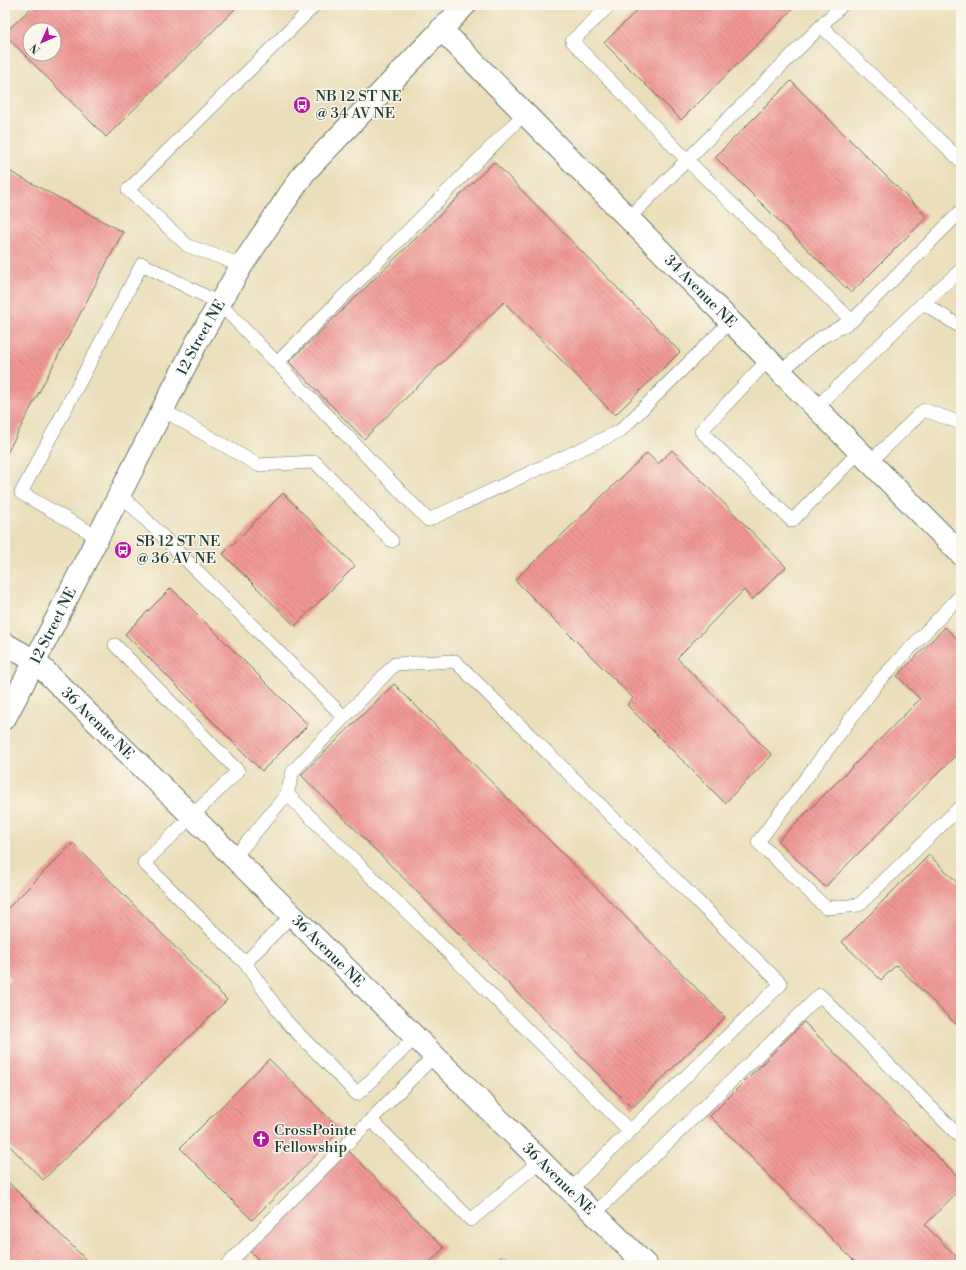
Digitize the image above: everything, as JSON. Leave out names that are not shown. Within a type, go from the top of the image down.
[{"type":"street","name":"12 Street NE","points":[[5,718],[36,661],[197,342],[242,265],[304,173],[441,29],[459,7]]},
{"type":"street","name":"34 Avenue NE","points":[[441,29],[864,457],[959,549]]},
{"type":"street","name":"36 Avenue NE","points":[[5,644],[36,661],[646,1265]]},
{"type":"lane","points":[[242,265],[188,246],[128,190],[315,5]]},
{"type":"lane","points":[[610,5],[572,41],[687,160],[852,321]]},
{"type":"lane","points":[[628,219],[842,5]]},
{"type":"lane","points":[[821,26],[961,161]]},
{"type":"lane","points":[[277,363],[524,114]]},
{"type":"lane","points":[[961,211],[852,321],[774,366],[701,430],[792,521],[864,457],[924,410],[961,423]]},
{"type":"lane","points":[[98,537],[21,493],[142,264],[219,303],[428,520],[620,431],[730,322]]},
{"type":"lane","points":[[816,408],[923,303],[961,270]]},
{"type":"lane","points":[[923,303],[961,327]]},
{"type":"lane","points":[[163,410],[258,465],[315,462],[392,541]]},
{"type":"lane","points":[[120,494],[344,718]]},
{"type":"lane","points":[[961,595],[879,682],[758,842],[826,908],[859,905],[958,809],[961,809]]},
{"type":"lane","points":[[115,645],[238,771],[144,863],[246,963],[286,1022],[357,1094],[416,1037]]},
{"type":"lane","points":[[234,858],[287,794],[293,771],[394,664],[455,661],[781,984],[570,1190]]},
{"type":"lane","points":[[287,794],[630,1131]]},
{"type":"lane","points":[[246,963],[292,915]]},
{"type":"lane","points":[[594,1214],[820,994],[961,1138]]},
{"type":"lane","points":[[227,1265],[434,1056]]},
{"type":"lane","points":[[371,1120],[471,1220],[540,1161]]},
{"type":"building","points":[[34,5],[239,5],[106,137],[32,62],[62,62],[62,22],[22,22],[22,52],[5,35],[5,33]]},
{"type":"building","points":[[642,5],[797,5],[681,120],[604,43]]},
{"type":"building","points":[[791,81],[927,217],[851,293],[715,157]]},
{"type":"building","points":[[494,162],[680,352],[615,415],[504,302],[364,439],[289,362]]},
{"type":"building","points":[[5,169],[123,232],[5,457]]},
{"type":"building","points":[[672,450],[786,567],[752,600],[744,590],[677,658],[772,755],[725,803],[627,705],[633,698],[515,580],[647,453],[658,464]]},
{"type":"building","points":[[283,493],[355,566],[295,626],[223,554]]},
{"type":"building","points":[[171,588],[308,725],[262,771],[125,634]]},
{"type":"building","points":[[945,627],[961,643],[961,750],[825,887],[778,841],[920,699],[897,676]]},
{"type":"building","points":[[394,684],[725,1017],[632,1108],[301,775]]},
{"type":"building","points":[[73,843],[227,1000],[43,1180],[5,1141],[5,985],[11,978],[5,972],[5,911]]},
{"type":"building","points":[[929,855],[961,886],[961,1029],[896,965],[881,980],[842,942]]},
{"type":"building","points":[[804,1022],[961,1180],[961,1188],[925,1225],[957,1257],[949,1265],[858,1265],[710,1116]]},
{"type":"building","name":"CrossPointe Fellowship","points":[[269,1059],[341,1130],[252,1220],[180,1148]]},
{"type":"building","points":[[348,1150],[444,1248],[427,1265],[264,1265],[248,1249]]},
{"type":"building","points":[[5,1179],[91,1265],[5,1265]]},
{"type":"place","name":"NB 12 ST NE @ 34 AV NE","points":[[302,105]]},
{"type":"place","name":"SB 12 ST NE @ 36 AV NE","points":[[123,550]]},
{"type":"place","name":"CrossPointe Fellowship","points":[[261,1139]]}]
